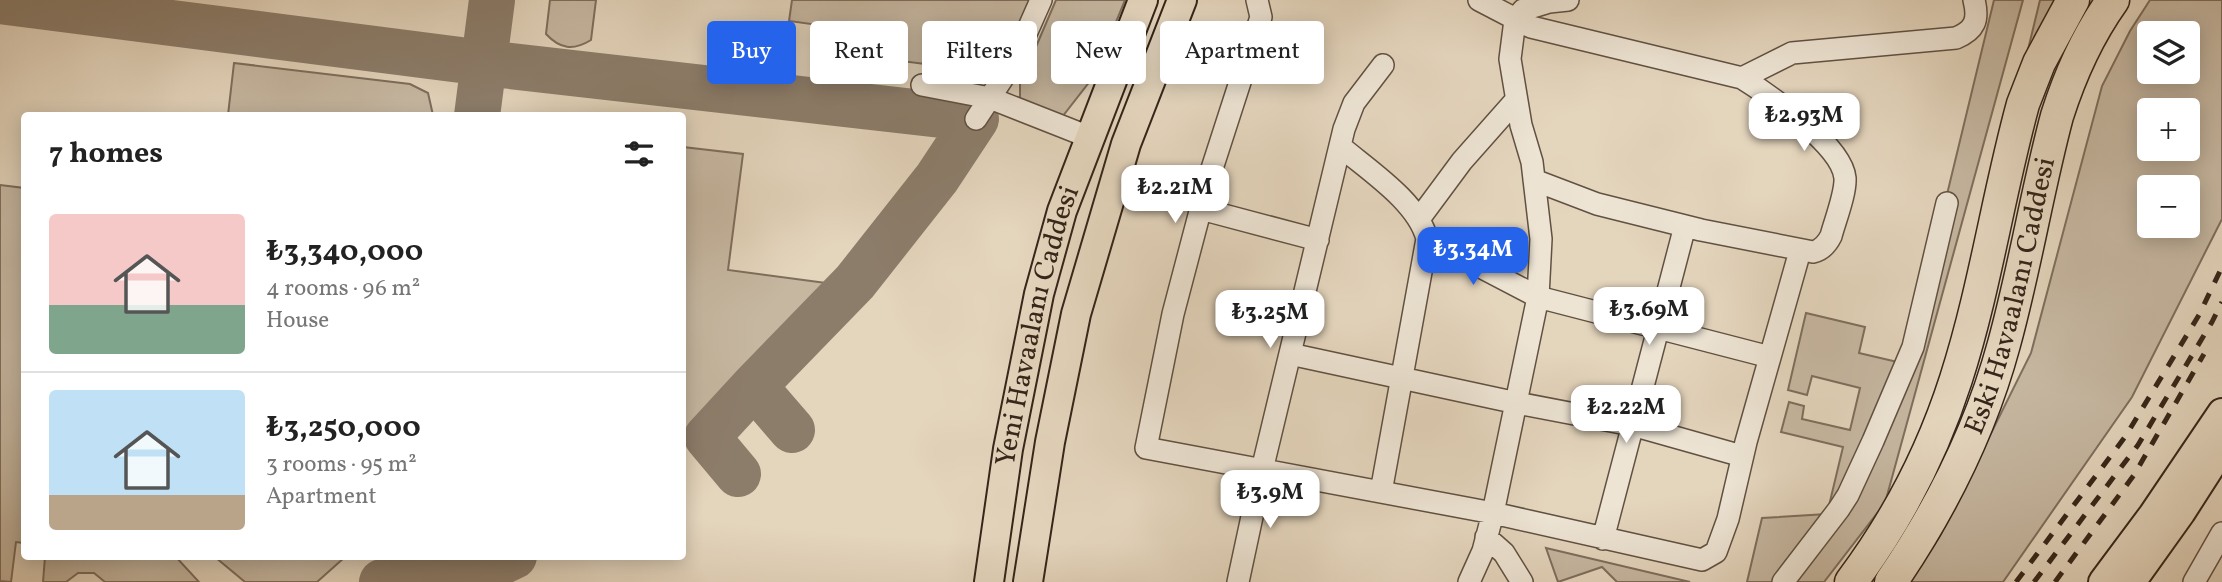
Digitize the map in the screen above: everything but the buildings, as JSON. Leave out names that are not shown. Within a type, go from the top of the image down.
[{"type":"highway","name":"Eski Havaalanı Caddesi","points":[[1850,582],[1889,524],[1909,488],[1928,451],[1956,380],[2023,104],[2039,63],[2073,0]]},
{"type":"highway","name":"Eski Havaalanı Caddesi","points":[[1891,582],[1921,538],[1964,455],[1986,400],[2004,344],[2057,116],[2068,82],[2113,0]]},
{"type":"main road","name":"Yeni Havaalanı Caddesi","points":[[989,582],[1008,450],[1039,294],[1062,211],[1143,0]]},
{"type":"main road","name":"Yeni Havaalanı Caddesi","points":[[1028,582],[1050,442],[1076,314],[1126,144],[1182,0]]},
{"type":"main road","points":[[2103,582],[2153,515],[2222,413]]},
{"type":"main road","points":[[2131,582],[2222,448]]},
{"type":"street","points":[[976,119],[1014,61],[1041,0]]},
{"type":"street","points":[[1479,0],[1531,27],[1742,78],[1768,94],[1834,154],[1842,166],[1845,180],[1831,236],[1819,250],[1800,251],[1597,204],[1534,180]]},
{"type":"street","points":[[1469,582],[1483,551],[1493,513],[1538,296],[1541,239],[1534,180],[1510,59],[1515,20],[1523,10],[1549,2],[1568,0]]},
{"type":"street","points":[[1742,78],[1792,53],[1956,38],[1970,32],[1975,24],[1974,0]]},
{"type":"street","points":[[1259,8],[1173,314],[1146,448],[1493,513],[1702,560],[1709,558],[1719,547],[1728,519],[1742,456],[1800,251]]},
{"type":"street","points":[[1238,582],[1262,470],[1340,146],[1354,103],[1383,65]]},
{"type":"street","points":[[922,85],[990,98],[1089,137]]},
{"type":"street","points":[[1419,219],[1462,161],[1516,100]]},
{"type":"street","points":[[1340,146],[1406,203],[1419,219],[1427,240],[1381,492]]},
{"type":"street","points":[[1783,582],[1839,509],[1873,441],[1913,347],[1947,203]]},
{"type":"street","points":[[1201,209],[1318,240]]},
{"type":"street","points":[[1603,539],[1685,226]]},
{"type":"street","points":[[1427,240],[1538,296],[1770,356]]},
{"type":"street","points":[[1290,354],[1632,425],[1742,456]]},
{"type":"street","points":[[2194,582],[2222,533]]},
{"type":"street","points":[[1486,537],[1504,553],[1522,582]]},
{"type":"shaded area","points":[[550,0],[596,0],[591,40],[578,46],[567,47],[556,43],[546,34]]},
{"type":"shaded area","points":[[792,0],[1036,0],[1026,21],[922,21],[922,64],[908,62],[908,21],[810,21],[810,24],[789,21]]},
{"type":"shaded area","points":[[1056,0],[1125,0],[1116,21],[1051,21],[1051,84],[1088,84],[1062,117],[1029,106],[1020,98],[1020,84],[1037,84],[1037,44]]},
{"type":"shaded area","points":[[1994,0],[2023,0],[1885,503],[1824,582],[1747,582],[1762,518],[1827,514],[1843,447],[1781,432],[1789,402],[1804,406],[1802,419],[1850,430],[1860,388],[1812,376],[1807,395],[1788,390],[1806,313],[1865,327],[1859,353],[1906,364]]},
{"type":"shaded area","points":[[2040,0],[2056,0],[2024,66]]},
{"type":"shaded area","points":[[2150,0],[2222,0],[2222,219],[2132,397],[2003,582],[1910,582],[1940,536],[2031,353],[2102,86],[2130,31]]},
{"type":"shaded area","points":[[234,63],[410,84],[428,93],[432,112],[228,112]]},
{"type":"shaded area","points":[[686,147],[743,154],[728,270],[841,285],[717,406],[686,431]]},
{"type":"shaded area","points":[[0,185],[21,188],[21,543],[16,542],[11,582],[0,581]]},
{"type":"shaded area","points":[[1546,548],[1690,582],[1617,582],[1602,567],[1558,582]]},
{"type":"shaded area","points":[[45,560],[179,560],[199,582],[105,582],[94,573],[78,573],[66,582],[43,582]]},
{"type":"shaded area","points":[[219,560],[342,560],[317,582],[245,582]]},
{"type":"taxiway","points":[[478,112],[492,0]]},
{"type":"taxiway","points":[[0,1],[484,63],[976,119],[937,178],[855,282],[754,386],[792,430]]},
{"type":"taxiway","points":[[738,474],[707,437],[754,386]]},
{"type":"taxiway","points":[[382,582],[425,573],[493,566],[506,560]]},
{"type":"railway","points":[[2016,582],[2125,437],[2199,315],[2222,267]]},
{"type":"railway","points":[[2034,582],[2138,445],[2222,302]]},
{"type":"railway","points":[[2055,582],[2134,475],[2204,354]]}]
